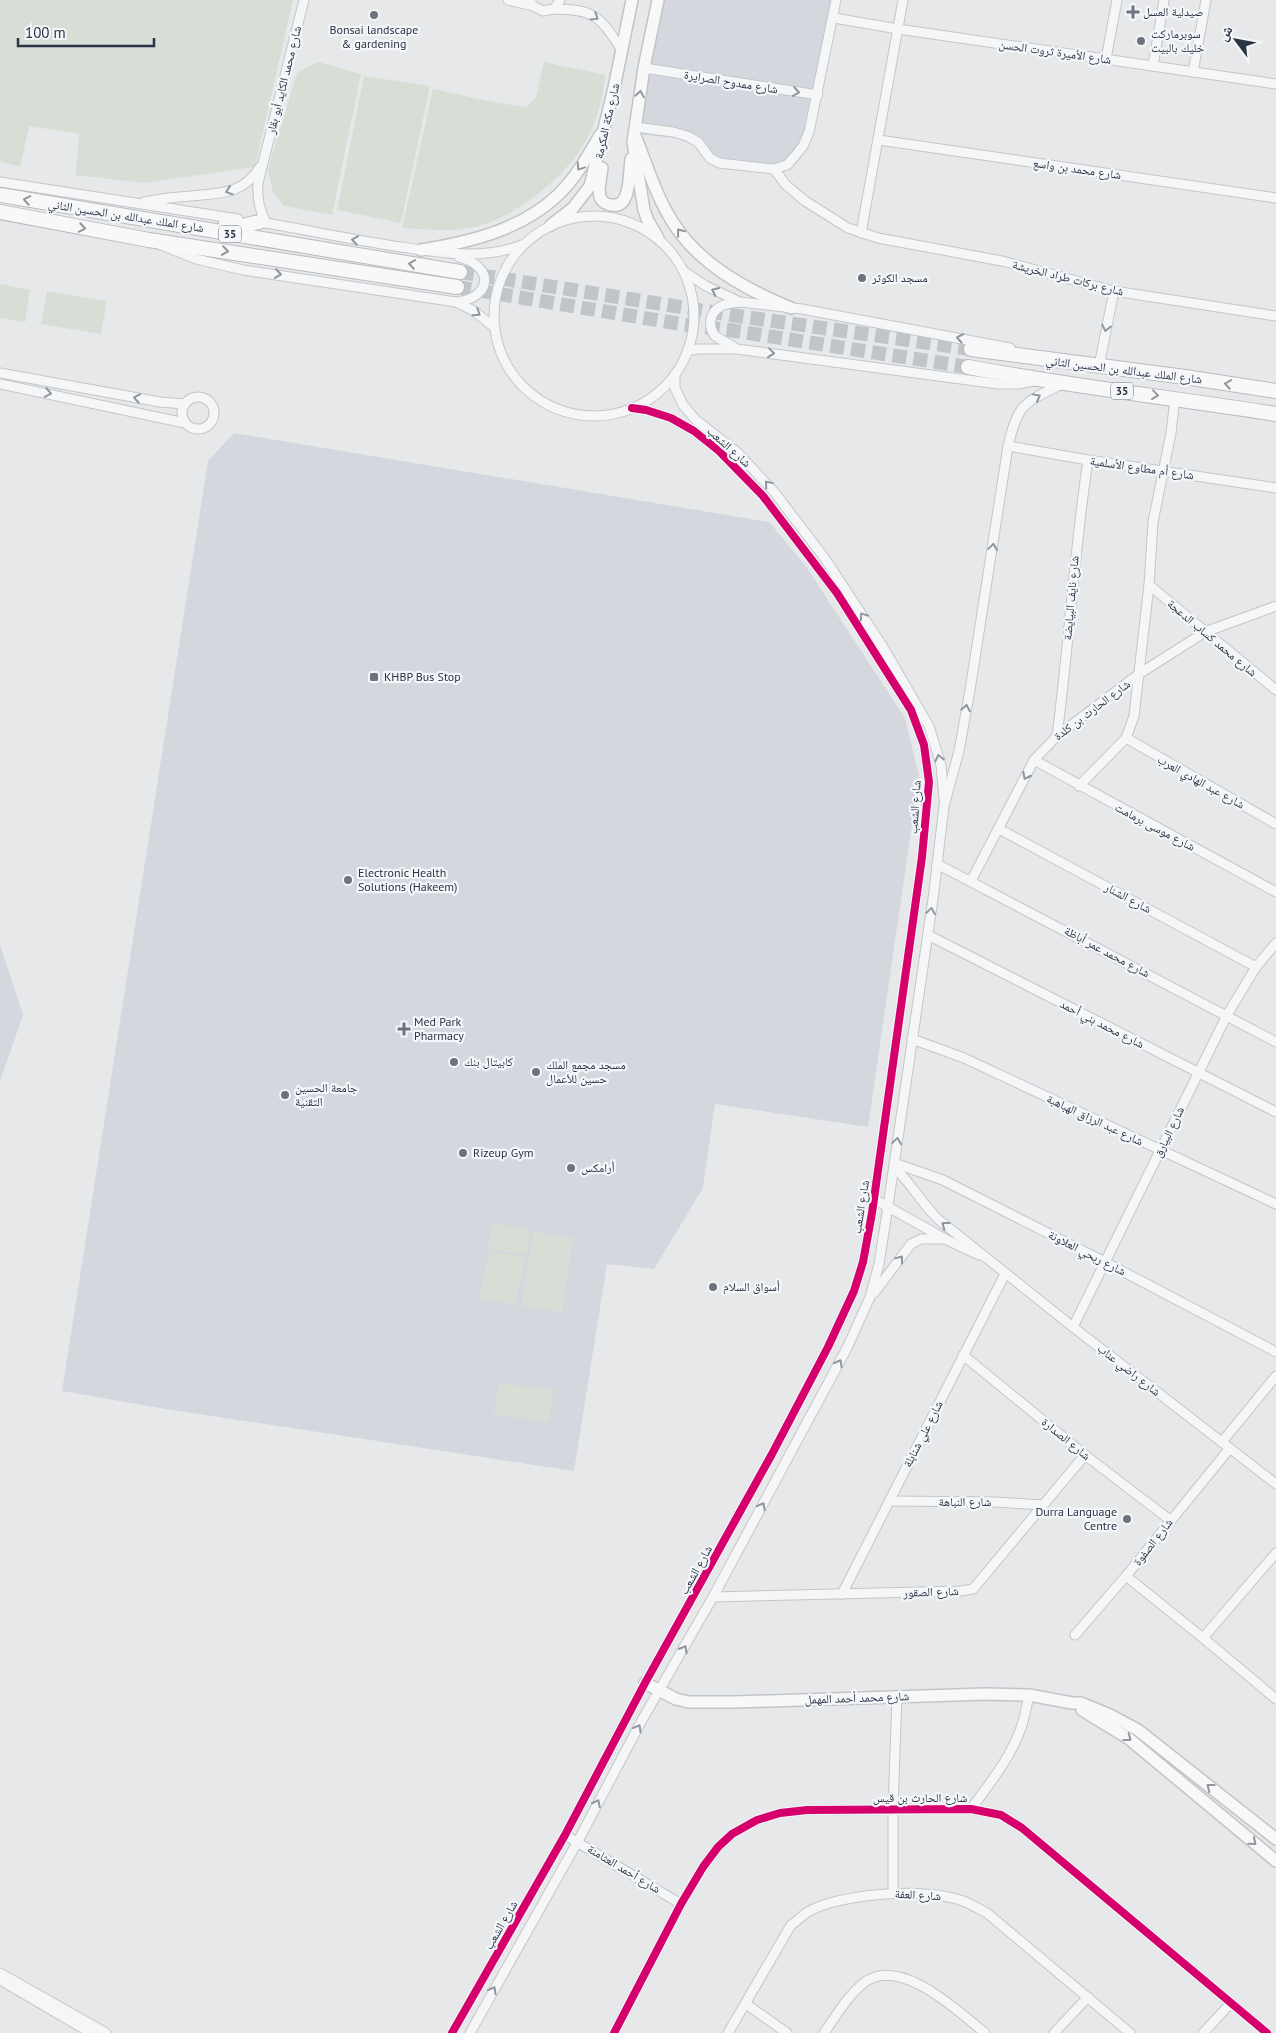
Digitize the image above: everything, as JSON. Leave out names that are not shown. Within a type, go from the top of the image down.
[{"type":"highway","name":"شارع الملك عبدالله بن الحسين الثاني","points":[[0,195],[460,272]]},
{"type":"highway","name":"شارع الملك عبدالله بن الحسين الثاني","points":[[0,212],[149,240],[457,287]]},
{"type":"highway","points":[[144,219],[167,217],[242,226],[262,223]]},
{"type":"highway","name":"شارع الملك عبدالله بن الحسين الثاني","points":[[972,349],[1276,391]]},
{"type":"highway","name":"شارع الملك عبدالله بن الحسين الثاني","points":[[968,367],[1174,404],[1276,414]]},
{"type":"main road","name":"شارع مكة المكرمة","points":[[551,225],[573,208],[590,186],[614,88],[632,0]]},
{"type":"main road","name":"شارع مكة المكرمة","points":[[658,0],[644,68],[634,134],[644,210],[658,238]]},
{"type":"main road","points":[[614,88],[599,189],[601,200],[607,204],[618,205],[622,203],[627,195],[634,134]]},
{"type":"main road","points":[[421,250],[474,239],[505,229],[534,213],[558,195],[576,173],[605,125]]},
{"type":"main road","points":[[634,134],[663,205],[679,232],[703,256],[724,273],[762,296],[791,308]]},
{"type":"main road","name":"شارع محمد أحمد المهمل","points":[[645,1683],[676,1699],[688,1702],[709,1703],[897,1696],[1029,1695],[1086,1704],[1138,1730],[1276,1839]]},
{"type":"main road","name":"شارع محمد أحمد المهمل","points":[[1072,1703],[1128,1738],[1276,1861]]},
{"type":"street","name":"شارع محمد الكايد أبو بقار","points":[[262,223],[257,197],[264,160],[304,0]]},
{"type":"street","points":[[508,0],[532,3],[543,11],[571,9],[587,12],[604,23],[622,50]]},
{"type":"street","points":[[554,9],[560,0]]},
{"type":"street","points":[[634,134],[673,132],[687,136],[698,142],[710,158],[718,163],[774,169],[787,164],[803,146],[809,132],[834,18],[836,0]]},
{"type":"street","points":[[861,233],[903,0]]},
{"type":"street","points":[[1106,59],[1117,0]]},
{"type":"street","points":[[1153,66],[1164,0]]},
{"type":"street","points":[[1193,72],[1206,0]]},
{"type":"street","name":"شارع الأميرة ثروت الحسن","points":[[834,18],[1276,84]]},
{"type":"street","name":"شارع ممدوح الصرايرة","points":[[644,68],[818,95]]},
{"type":"street","name":"شارع محمد بن واسع","points":[[879,140],[1276,198]]},
{"type":"street","name":"شارع محمد الكايد أبو بقار","points":[[137,203],[175,197],[223,194],[232,191],[254,176],[264,160]]},
{"type":"street","name":"شارع بركات طراد الخريشة","points":[[774,169],[786,185],[805,200],[848,228],[878,238],[1002,261],[1114,291],[1276,316]]},
{"type":"street","name":"شارع الملك عبدالله بن الحسين الثاني","points":[[0,182],[452,254]]},
{"type":"street","points":[[452,254],[509,250],[524,244],[551,225],[569,218],[606,216],[625,220],[658,238],[670,250],[686,274],[740,302],[791,308],[1020,350],[1040,359]]},
{"type":"street","points":[[149,240],[196,259],[230,267],[456,302],[474,311],[494,328]]},
{"type":"street","points":[[524,244],[506,268],[500,282],[494,312],[494,328],[499,349],[511,372],[528,391],[540,400],[560,410],[582,415],[612,414],[632,408],[658,392],[675,374],[687,351],[694,322],[692,293],[680,265]]},
{"type":"street","points":[[452,254],[474,262],[484,273],[484,282],[478,295],[473,299],[456,302]]},
{"type":"street","points":[[1099,366],[1114,291]]},
{"type":"street","points":[[737,349],[715,336],[710,323],[715,311],[719,307],[740,302]]},
{"type":"street","points":[[687,351],[698,349],[737,349],[998,384],[1018,384],[1037,380]]},
{"type":"street","points":[[0,373],[160,402],[185,404]]},
{"type":"street","name":"شارع الشعب","points":[[675,374],[675,388],[683,406],[696,420],[737,452],[775,492],[826,560],[883,647],[930,726],[941,765],[944,806]]},
{"type":"street","points":[[0,384],[186,423],[194,428],[204,428],[212,422],[214,412],[211,403],[203,397],[193,398],[185,404],[182,413],[186,423]]},
{"type":"street","name":"شارع الشعب","points":[[473,2031],[578,1841],[617,1765],[713,1597],[847,1348],[870,1297],[879,1264],[888,1206],[928,936],[944,806],[959,751],[967,707],[1008,446],[1016,416],[1020,410],[1027,402],[1062,384]]},
{"type":"street","name":"شارع محمد كساب الدعجة","points":[[1079,786],[1126,738],[1134,716],[1149,585],[1153,522],[1174,404]]},
{"type":"street","name":"شارع الشعب","points":[[452,2033],[565,1835],[645,1683],[772,1454],[854,1291],[863,1262],[874,1199],[904,972],[922,857],[929,782],[924,745],[910,710],[837,593],[763,496],[719,451],[683,424],[658,413],[632,408]]},
{"type":"street","name":"شارع أم مطاوع الأسلمية","points":[[1008,446],[1276,488]]},
{"type":"street","name":"شارع نايف البيايضة","points":[[1057,736],[1066,668],[1077,533],[1088,460]]},
{"type":"street","name":"شارع محمد كساب الدعجة","points":[[1149,585],[1276,690]]},
{"type":"street","name":"شارع الحارث بن كلدة","points":[[972,881],[1034,760],[1057,736],[1139,674],[1205,632],[1276,606]]},
{"type":"street","name":"شارع عبد الهادي العرب","points":[[1126,738],[1276,824]]},
{"type":"street","name":"شارع موسى برمامت","points":[[1034,760],[1276,892]]},
{"type":"street","name":"شارع الشنار","points":[[999,828],[1256,967]]},
{"type":"street","name":"شارع محمد عمر أباظة","points":[[938,864],[1276,1042]]},
{"type":"street","name":"شارع محمد بني أحمد","points":[[928,936],[1276,1112]]},
{"type":"street","name":"شارع البيارق","points":[[1073,1327],[1227,1015],[1256,967],[1276,943]]},
{"type":"street","points":[[904,972],[908,968],[914,967],[919,970],[921,976]]},
{"type":"street","name":"شارع عبد الرزاق الهباهبة","points":[[912,1039],[964,1058],[1276,1204]]},
{"type":"street","name":"شارع راضي عناب","points":[[894,1165],[927,1208],[983,1256],[1276,1484]]},
{"type":"street","name":"شارع ربحي العلاونة","points":[[894,1165],[943,1180],[1276,1352]]},
{"type":"street","name":"شارع راضي عناب","points":[[874,1199],[968,1251],[983,1256]]},
{"type":"street","points":[[870,1297],[911,1244],[921,1239],[947,1240]]},
{"type":"street","name":"شارع علي شنابلة","points":[[842,1594],[1006,1274]]},
{"type":"street","name":"شارع الصدارة","points":[[963,1356],[1085,1455],[1170,1520]]},
{"type":"street","points":[[1222,1442],[1276,1376]]},
{"type":"street","name":"شارع الصفوة","points":[[1075,1635],[1126,1576],[1230,1448]]},
{"type":"street","name":"شارع الصقور","points":[[713,1597],[962,1591],[972,1589],[1085,1455]]},
{"type":"street","name":"شارع النباهة","points":[[889,1501],[994,1502],[1042,1505]]},
{"type":"street","points":[[1203,1638],[1274,1559]]},
{"type":"street","points":[[1126,1576],[1276,1699]]},
{"type":"street","points":[[971,1809],[998,1771],[1015,1741],[1022,1726],[1029,1695]]},
{"type":"street","points":[[893,1893],[897,1696]]},
{"type":"street","name":"شارع الحارث بن قيس","points":[[615,2032],[703,1867],[718,1847],[732,1834],[757,1820],[780,1813],[807,1810],[971,1809],[1001,1815],[1022,1828],[1267,2033]]},
{"type":"street","name":"شارع أحمد العثامنة","points":[[565,1835],[682,1904]]},
{"type":"street","name":"شارع العفة","points":[[728,2033],[773,1953],[791,1926],[806,1913],[834,1902],[893,1893],[947,1897],[962,1900],[977,1907],[987,1913],[1130,2033]]},
{"type":"street","points":[[0,1973],[106,2033]]},
{"type":"street","points":[[824,2033],[853,1993],[867,1981],[889,1976],[912,1981],[926,1988],[985,2033]]},
{"type":"street","points":[[0,1980],[91,2033]]},
{"type":"street","points":[[1054,2033],[1088,1997]]},
{"type":"street","points":[[1203,2033],[1231,2003]]},
{"type":"street","points":[[746,2004],[787,2033]]},
{"type":"shaded area","points":[[0,0],[293,0],[255,167],[143,183],[76,175],[79,134],[29,126],[20,167],[0,161]]},
{"type":"shaded area","points":[[658,0],[836,0],[809,132],[795,156],[774,169],[708,161],[696,146],[676,138],[636,134]]},
{"type":"shaded area","points":[[318,62],[361,74],[332,215],[284,206],[273,192],[268,169],[297,73]]},
{"type":"shaded area","points":[[544,62],[605,75],[599,109],[591,131],[573,160],[552,182],[527,202],[513,211],[484,224],[453,230],[402,228],[433,89],[498,103],[527,107],[536,97]]},
{"type":"shaded area","points":[[364,76],[430,86],[401,223],[337,210]]},
{"type":"shaded area","points":[[0,284],[30,290],[25,322],[0,318]]},
{"type":"shaded area","points":[[47,291],[107,301],[101,334],[41,324]]},
{"type":"shaded area","points":[[234,433],[769,522],[805,565],[905,718],[919,776],[868,1127],[715,1104],[703,1188],[654,1269],[607,1264],[574,1471],[166,1409],[62,1391],[208,461]]},
{"type":"shaded area","points":[[0,945],[23,1015],[0,1081]]},
{"type":"shaded area","points":[[493,1223],[530,1229],[527,1255],[488,1249]]},
{"type":"shaded area","points":[[533,1232],[573,1238],[562,1312],[521,1305]]},
{"type":"shaded area","points":[[489,1251],[525,1257],[516,1305],[479,1299]]},
{"type":"shaded area","points":[[499,1383],[554,1390],[549,1421],[494,1415]]},
{"type":"tunnel","points":[[460,272],[731,315],[971,349]]},
{"type":"tunnel","points":[[457,287],[681,324],[968,367]]},
{"type":"cycle path","points":[[452,2033],[565,1835],[645,1683],[772,1454],[828,1347],[854,1291],[863,1262],[872,1213],[922,857],[929,782],[924,745],[911,710],[837,593],[763,496],[719,451],[694,431],[671,418],[646,410],[632,408]]},
{"type":"cycle path","points":[[614,2033],[681,1904],[703,1867],[718,1847],[732,1834],[757,1820],[780,1813],[807,1810],[971,1809],[1001,1815],[1022,1828],[1267,2033]]},
{"type":"place","name":"صيدلية العسل","points":[[1133,12]]},
{"type":"place","name":"Bonsai landscape & gardening","points":[[374,15]]},
{"type":"place","name":"سوبرماركت خليك بالبيت","points":[[1141,41]]},
{"type":"place","name":"مسجد الكوثر","points":[[862,278]]},
{"type":"place","name":"KHBP Bus Stop","points":[[374,677]]},
{"type":"place","name":"Electronic Health Solutions (Hakeem)","points":[[348,880]]},
{"type":"place","name":"Med Park Pharmacy","points":[[404,1029]]},
{"type":"place","name":"كابيتال بنك","points":[[454,1062]]},
{"type":"place","name":"مسجد مجمع الملك حسين للأعمال","points":[[536,1072]]},
{"type":"place","name":"جامعة الحسين التقنية","points":[[285,1095]]},
{"type":"place","name":"Rizeup Gym","points":[[463,1153]]},
{"type":"place","name":"أرامكس","points":[[571,1168]]},
{"type":"place","name":"أسواق السلام","points":[[713,1287]]},
{"type":"place","name":"Durra Language Centre","points":[[1127,1519]]}]
